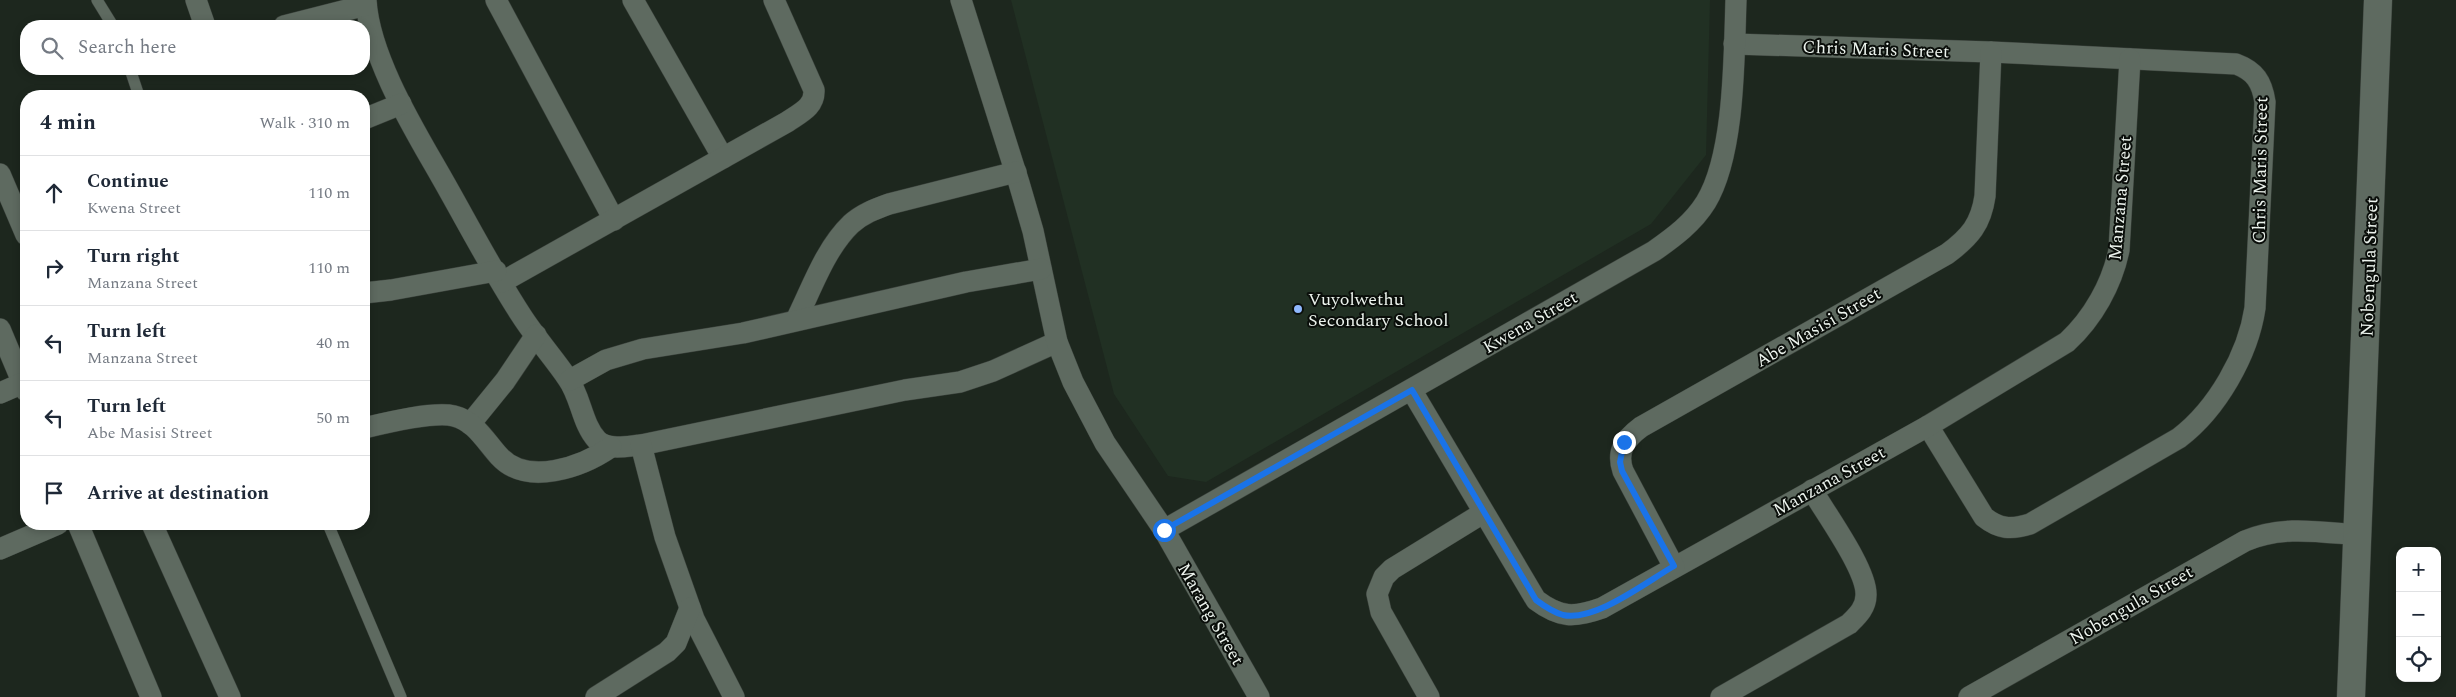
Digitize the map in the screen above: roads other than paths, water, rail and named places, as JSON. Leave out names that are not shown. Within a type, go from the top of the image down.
[{"type":"street","points":[[196,0],[203,20]]},
{"type":"street","points":[[496,0],[614,220]]},
{"type":"street","points":[[633,0],[723,158]]},
{"type":"street","points":[[370,292],[499,277],[614,220],[787,122],[811,105],[814,98],[814,90],[774,0]]},
{"type":"street","name":"Marang Street","points":[[961,0],[1016,172],[1041,269],[1057,342],[1073,382],[1105,443],[1164,530],[1259,697]]},
{"type":"street","name":"Kwena Street","points":[[1164,530],[1654,251],[1691,221],[1706,202],[1718,176],[1725,152],[1736,0]]},
{"type":"street","name":"Nobengula Street","points":[[2351,697],[2359,535],[2378,0]]},
{"type":"street","points":[[304,20],[366,2],[369,20]]},
{"type":"street","points":[[370,23],[385,68],[410,122],[499,277],[536,335],[570,380],[597,439],[611,447]]},
{"type":"street","name":"Chris Maris Street","points":[[1734,44],[1991,52],[2236,64],[2248,68],[2256,74],[2261,83],[2265,102],[2256,308],[2252,328],[2244,350],[2220,393],[2197,424],[2153,454],[2030,524],[2017,528],[1999,527],[1984,517],[1928,426]]},
{"type":"street","name":"Abe Masisi Street","points":[[1674,566],[1622,471],[1620,462],[1624,442],[1641,427],[1947,254],[1971,233],[1983,213],[1985,196],[1991,52]]},
{"type":"street","name":"Manzana Street","points":[[1412,390],[1482,513],[1536,600],[1547,608],[1563,615],[1578,615],[1602,608],[1674,566],[1928,426],[2067,342],[2087,319],[2106,287],[2115,267],[2119,250],[2130,59]]},
{"type":"street","points":[[370,117],[401,104]]},
{"type":"street","points":[[796,320],[836,241],[852,223],[869,212],[888,204],[1016,172]]},
{"type":"street","points":[[0,174],[20,221]]},
{"type":"street","points":[[570,380],[606,360],[623,354],[743,332],[966,282],[1041,269]]},
{"type":"street","points":[[0,329],[20,375]]},
{"type":"street","points":[[470,424],[505,381],[536,335]]},
{"type":"street","points":[[370,427],[445,415],[456,416],[470,424],[500,458],[513,468],[526,472],[565,468],[588,461],[611,447],[641,445],[905,390],[960,382],[993,371],[1057,342]]},
{"type":"street","points":[[0,393],[20,388]]},
{"type":"street","points":[[641,445],[665,537],[690,608],[734,697]]},
{"type":"street","points":[[1721,697],[1848,624],[1862,609],[1866,597],[1863,577],[1812,490]]},
{"type":"street","points":[[1429,697],[1381,612],[1378,603],[1380,586],[1392,569],[1482,513]]},
{"type":"street","points":[[0,549],[44,530]]},
{"type":"street","points":[[81,530],[151,697]]},
{"type":"street","points":[[155,530],[230,697]]},
{"type":"street","name":"Nobengula Street","points":[[1969,697],[2245,541],[2263,533],[2295,530],[2359,535]]},
{"type":"street","points":[[608,694],[672,648],[681,633],[690,608]]},
{"type":"lane","points":[[97,0],[109,20]]},
{"type":"lane","points":[[132,75],[137,90]]},
{"type":"lane","points":[[330,530],[400,697]]},
{"type":"place","name":"Vuyolwethu Secondary School","points":[[1298,309]]}]
